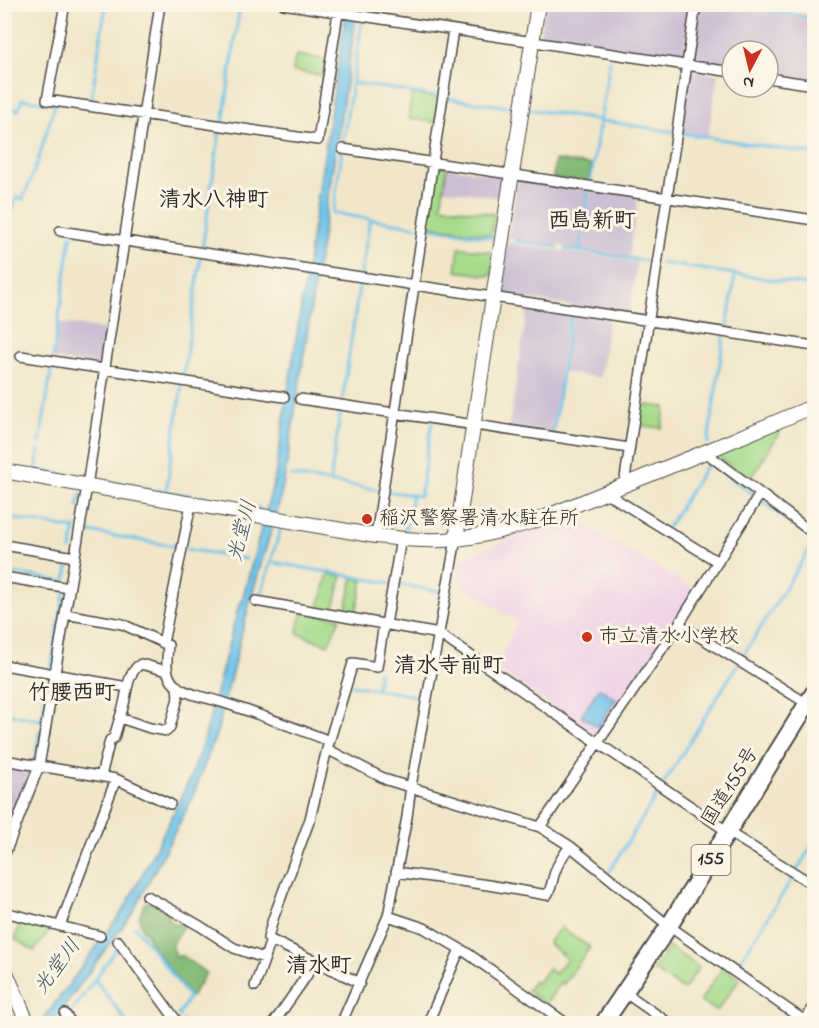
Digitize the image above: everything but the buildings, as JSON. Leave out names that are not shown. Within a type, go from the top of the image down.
[{"type":"highway","name":"国道155号","points":[[603,1023],[669,926],[812,701]]},
{"type":"street","points":[[65,4],[47,100],[318,140],[341,10]]},
{"type":"street","points":[[4,856],[39,766],[87,486],[160,4]]},
{"type":"street","points":[[282,4],[341,10],[360,16],[720,70]]},
{"type":"street","points":[[341,1023],[388,916],[456,539],[538,4]]},
{"type":"street","points":[[624,485],[696,4]]},
{"type":"street","points":[[376,536],[453,30]]},
{"type":"street","points":[[780,80],[814,85]]},
{"type":"street","points":[[343,148],[814,220]]},
{"type":"street","points":[[60,231],[814,346]]},
{"type":"street","points":[[21,356],[284,397]]},
{"type":"street","points":[[300,399],[629,448]]},
{"type":"street","points":[[4,471],[376,536],[401,539],[456,539],[516,527],[543,518],[814,406]]},
{"type":"street","points":[[705,452],[814,534]]},
{"type":"street","points":[[606,493],[718,562]]},
{"type":"street","points":[[540,827],[678,624],[760,494]]},
{"type":"street","points":[[163,644],[190,504]]},
{"type":"street","points":[[360,983],[268,938],[310,819],[353,663],[377,667],[401,539]]},
{"type":"street","points":[[4,545],[75,557]]},
{"type":"street","points":[[4,577],[69,588]]},
{"type":"street","points":[[256,601],[439,634],[728,832],[814,885]]},
{"type":"street","points":[[65,614],[122,624],[168,645],[167,671],[173,683],[190,693],[227,704],[329,745],[387,780],[540,827],[570,846],[669,926],[806,1023],[814,1006]]},
{"type":"street","points":[[678,624],[812,701]]},
{"type":"street","points":[[101,776],[110,740],[114,738],[134,669],[141,664],[167,671]]},
{"type":"street","points":[[4,666],[127,687]]},
{"type":"street","points":[[120,718],[167,731],[178,698],[177,686]]},
{"type":"street","points":[[4,760],[116,779],[170,804]]},
{"type":"street","points":[[60,926],[116,779]]},
{"type":"street","points":[[396,872],[548,895],[559,861],[570,846]]},
{"type":"street","points":[[147,896],[234,948],[264,958]]},
{"type":"street","points":[[4,912],[100,936]]},
{"type":"street","points":[[388,916],[424,928],[567,1023]]},
{"type":"street","points":[[255,986],[271,940]]},
{"type":"street","points":[[118,941],[179,1023]]},
{"type":"street","points":[[432,1023],[430,1018],[460,950]]},
{"type":"street","points":[[273,1023],[307,975],[312,959]]},
{"type":"street","points":[[4,968],[28,1023]]},
{"type":"street","points":[[624,992],[670,1023]]},
{"type":"street","points":[[65,1014],[72,1023]]},
{"type":"shaded area","points":[[545,5],[691,5],[683,58],[680,60],[543,38],[540,34]]},
{"type":"shaded area","points":[[700,5],[814,20],[814,80],[780,75],[780,39],[720,39],[720,66],[691,62]]},
{"type":"shaded area","points":[[694,71],[718,74],[708,136],[680,131],[689,73]]},
{"type":"shaded area","points":[[447,167],[503,176],[506,179],[503,198],[443,189]]},
{"type":"shaded area","points":[[518,178],[588,189],[579,249],[508,238]]},
{"type":"shaded area","points":[[596,190],[638,196],[629,257],[582,250],[591,192]]},
{"type":"shaded area","points":[[507,243],[637,262],[629,315],[502,295],[500,292]]},
{"type":"shaded area","points":[[528,305],[569,312],[551,433],[509,427]]},
{"type":"shaded area","points":[[573,312],[609,318],[600,378],[564,372]]},
{"type":"shaded area","points":[[60,323],[108,330],[103,363],[100,366],[54,359]]},
{"type":"shaded area","name":"市立清水小学校","points":[[568,515],[695,590],[597,737],[497,669],[517,621],[456,581],[462,559]]},
{"type":"shaded area","points":[[4,582],[16,584],[7,634],[5,633]]},
{"type":"shaded area","points":[[5,765],[31,770],[15,811],[5,809]]},
{"type":"green space","points":[[297,55],[324,59],[327,62],[325,76],[293,71]]},
{"type":"green space","points":[[412,94],[440,98],[436,123],[408,118]]},
{"type":"green space","points":[[555,160],[591,165],[589,183],[553,178]]},
{"type":"green space","points":[[436,166],[447,167],[441,206],[494,214],[491,235],[425,225]]},
{"type":"green space","points":[[459,247],[495,253],[491,276],[456,271]]},
{"type":"green space","points":[[639,404],[665,407],[662,428],[636,425]]},
{"type":"green space","points":[[773,429],[779,433],[750,481],[717,456],[717,453]]},
{"type":"green space","points":[[328,574],[342,576],[333,612],[318,610]]},
{"type":"green space","points":[[353,578],[363,580],[355,617],[345,614]]},
{"type":"green space","points":[[303,612],[340,618],[328,645],[297,633]]},
{"type":"green space","points":[[146,902],[151,902],[170,913],[167,919],[177,925],[184,921],[185,923],[171,946],[175,955],[182,956],[206,973],[190,997],[142,929],[139,916]]},
{"type":"green space","points":[[20,923],[50,930],[34,951],[15,939]]},
{"type":"green space","points":[[561,927],[590,947],[564,984],[561,982],[546,1004],[527,991],[534,981],[537,983],[548,969],[555,974],[567,959],[548,943]]},
{"type":"green space","points":[[669,947],[699,967],[684,990],[653,970]]},
{"type":"green space","points":[[723,967],[740,978],[717,1011],[700,1001]]},
{"type":"water","points":[[347,5],[358,5],[285,476],[217,732],[191,801],[133,912],[52,1023],[40,1024],[126,906],[190,778],[205,736],[275,477]]},
{"type":"water","points":[[599,688],[616,699],[598,727],[581,716]]},
{"type":"waterway","points":[[91,101],[106,4]]},
{"type":"waterway","points":[[223,123],[240,5]]},
{"type":"waterway","points":[[732,5],[814,18]]},
{"type":"waterway","points":[[342,146],[362,22]]},
{"type":"waterway","points":[[590,183],[610,60]]},
{"type":"waterway","points":[[353,83],[425,94]]},
{"type":"waterway","points":[[431,95],[440,97]]},
{"type":"waterway","points":[[445,98],[517,108]]},
{"type":"waterway","points":[[4,104],[18,111],[22,99],[47,103]]},
{"type":"waterway","points":[[38,160],[55,104]]},
{"type":"waterway","points":[[528,109],[674,132]]},
{"type":"waterway","points":[[202,249],[220,130]]},
{"type":"waterway","points":[[681,133],[814,154]]},
{"type":"waterway","points":[[342,151],[333,213],[419,227]]},
{"type":"waterway","points":[[4,222],[17,197],[23,199],[37,163]]},
{"type":"waterway","points":[[580,251],[589,189]]},
{"type":"waterway","points":[[361,274],[370,219]]},
{"type":"waterway","points":[[425,227],[494,238]]},
{"type":"waterway","points":[[53,357],[71,236],[73,236]]},
{"type":"waterway","points":[[516,241],[558,247]]},
{"type":"waterway","points":[[566,249],[654,262]]},
{"type":"waterway","points":[[183,377],[201,256]]},
{"type":"waterway","points":[[661,263],[814,286]]},
{"type":"waterway","points":[[727,330],[735,274]]},
{"type":"waterway","points":[[342,403],[360,280]]},
{"type":"waterway","points":[[553,433],[571,313]]},
{"type":"waterway","points":[[708,443],[724,336]]},
{"type":"waterway","points":[[40,443],[52,365]]},
{"type":"waterway","points":[[166,492],[182,384]]},
{"type":"waterway","points":[[330,482],[341,408]]},
{"type":"waterway","points":[[386,491],[420,496],[432,423]]},
{"type":"waterway","points":[[454,426],[467,429]]},
{"type":"waterway","points":[[39,450],[36,470],[83,478]]},
{"type":"waterway","points":[[707,460],[754,495]]},
{"type":"waterway","points":[[668,527],[709,461]]},
{"type":"waterway","points":[[292,476],[380,490]]},
{"type":"waterway","points":[[92,479],[149,489]]},
{"type":"waterway","name":"光堂川","points":[[157,490],[260,508]]},
{"type":"waterway","points":[[78,507],[81,493]]},
{"type":"waterway","points":[[405,531],[412,495]]},
{"type":"waterway","points":[[762,501],[814,540]]},
{"type":"waterway","points":[[4,517],[75,529]]},
{"type":"waterway","points":[[71,550],[75,527]]},
{"type":"waterway","points":[[261,595],[281,527]]},
{"type":"waterway","points":[[84,531],[179,547]]},
{"type":"waterway","points":[[741,659],[814,542]]},
{"type":"waterway","name":"光堂川","points":[[186,549],[246,559]]},
{"type":"waterway","points":[[66,580],[69,561]]},
{"type":"waterway","points":[[271,562],[389,583]]},
{"type":"waterway","points":[[4,571],[63,582]]},
{"type":"waterway","points":[[397,584],[443,592]]},
{"type":"waterway","points":[[51,669],[64,594]]},
{"type":"waterway","points":[[664,783],[738,664]]},
{"type":"waterway","points":[[379,671],[376,689],[421,697]]},
{"type":"waterway","points":[[42,721],[49,678]]},
{"type":"waterway","points":[[352,685],[376,689]]},
{"type":"waterway","points":[[4,713],[42,720]]},
{"type":"waterway","points":[[35,762],[40,730]]},
{"type":"waterway","points":[[609,872],[660,790]]},
{"type":"waterway","points":[[797,870],[814,842]]},
{"type":"waterway","points":[[736,968],[794,876]]},
{"type":"waterway","points":[[135,926],[189,997],[178,1015],[180,1016]]},
{"type":"waterway","points":[[117,948],[95,979],[128,1024]]},
{"type":"waterway","points":[[72,1011],[95,979]]},
{"type":"railway","points":[[4,999],[15,1024]]},
{"type":"place","name":"稲沢警察署清水駐在所","points":[[367,519]]},
{"type":"place","name":"市立清水小学校","points":[[587,637]]},
{"type":"district","name":"清水八神町","points":[[214,201]]},
{"type":"district","name":"西島新町","points":[[592,222]]},
{"type":"district","name":"清水寺前町","points":[[449,667]]},
{"type":"district","name":"竹腰西町","points":[[72,694]]},
{"type":"district","name":"清水町","points":[[319,967]]}]
